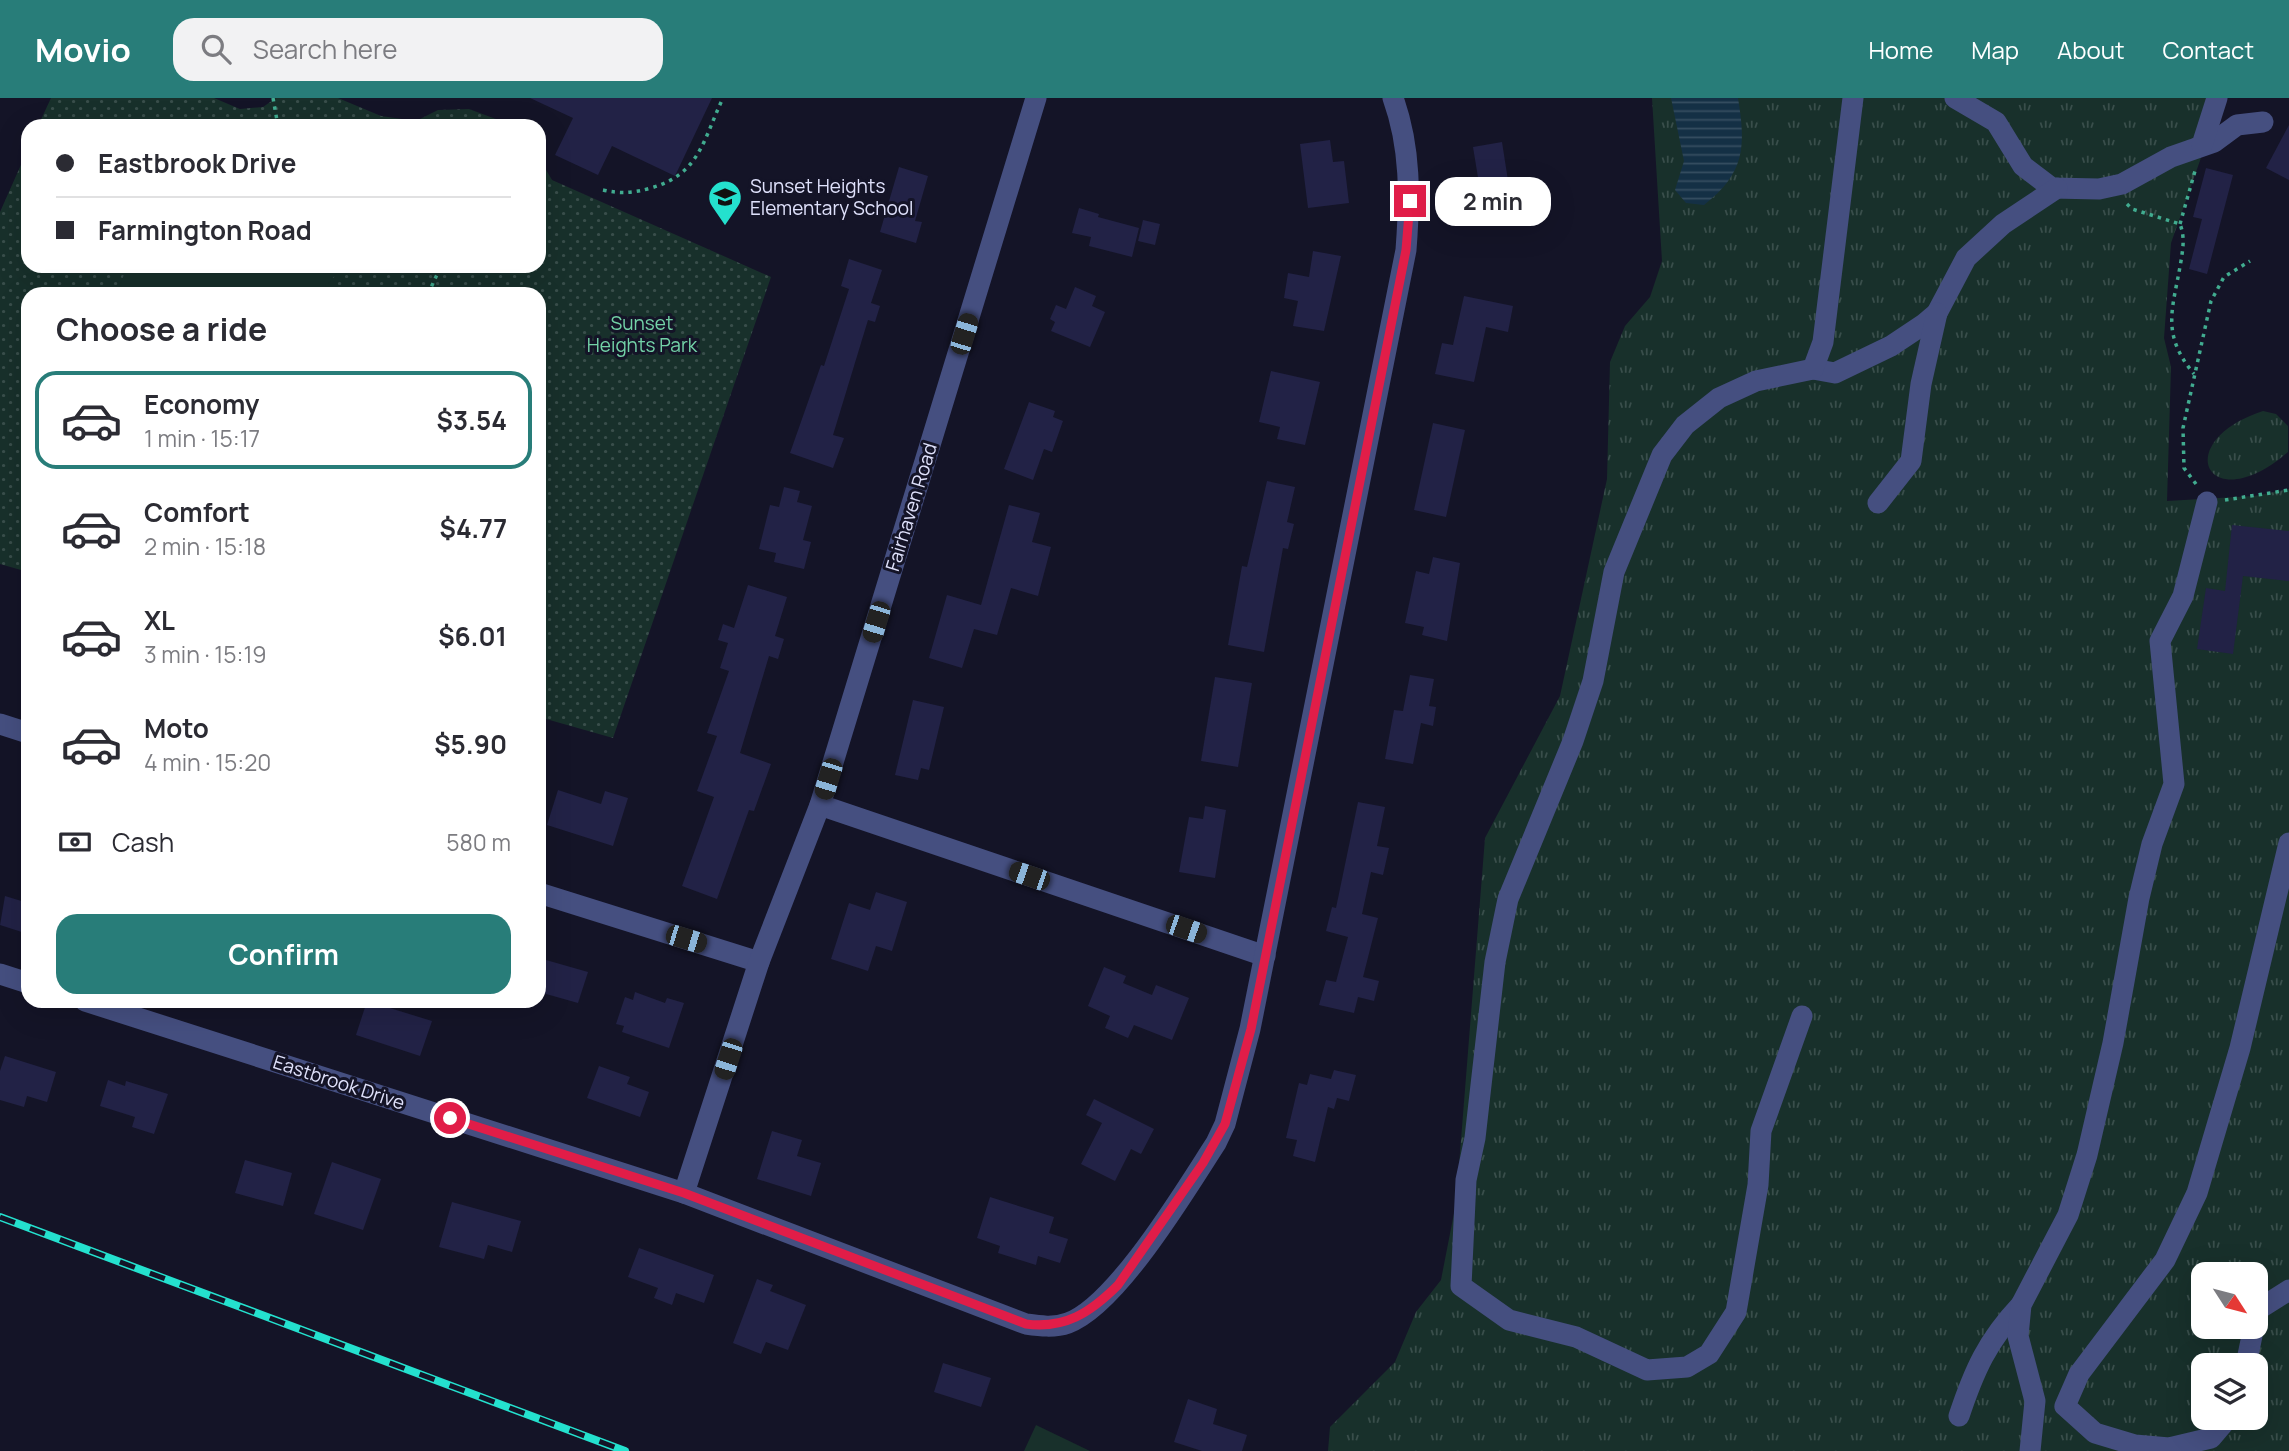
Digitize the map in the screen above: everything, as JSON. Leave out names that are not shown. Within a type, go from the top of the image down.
[{"type":"street","name":"Fairhaven Road","points":[[684,1193],[760,962],[820,805],[1036,98]]},
{"type":"street","points":[[820,805],[1265,956],[1406,250],[1410,201],[1407,151],[1393,98]]},
{"type":"street","points":[[1813,369],[1823,342],[1853,98]]},
{"type":"street","points":[[1955,98],[1996,122],[2023,166],[2052,188],[2102,188],[2143,175],[2171,157],[2214,142],[2237,125],[2263,122]]},
{"type":"street","points":[[2202,145],[2217,98]]},
{"type":"street","points":[[1878,503],[1911,461],[1921,384],[1937,313],[1966,258],[2003,224],[2057,188]]},
{"type":"street","points":[[1802,1016],[1761,1131],[1758,1185],[1736,1312],[1709,1354],[1687,1367],[1647,1370],[1576,1337],[1509,1320],[1461,1286],[1466,1180],[1475,1138],[1495,962],[1506,911],[1593,681],[1614,572],[1662,455],[1685,425],[1719,398],[1756,381],[1813,369],[1835,373],[1891,346],[1937,313]]},
{"type":"street","points":[[1959,1416],[1976,1366],[1998,1328],[2021,1305],[2068,1215],[2087,1155],[2113,1042],[2142,884],[2152,845],[2174,784],[2160,641],[2183,596],[2207,502]]},
{"type":"street","points":[[0,724],[21,731]]},
{"type":"street","points":[[2218,1430],[2211,1438],[2169,1448],[2135,1445],[2095,1433],[2065,1406],[2080,1374],[2165,1260],[2197,1193],[2240,1048],[2289,843]]},
{"type":"street","points":[[546,895],[760,962]]},
{"type":"street","name":"Eastbrook Drive","points":[[107,1008],[684,1193],[1026,1324],[1046,1327],[1067,1323],[1102,1301],[1118,1285],[1216,1143],[1225,1124],[1251,1029],[1265,956]]},
{"type":"street","points":[[0,974],[21,981]]},
{"type":"street","points":[[2268,1303],[2289,1290]]},
{"type":"street","points":[[2021,1305],[2018,1336],[2035,1401],[2030,1451]]},
{"type":"path","points":[[273,98],[277,119]]},
{"type":"path","points":[[603,190],[623,195],[671,182],[684,174],[693,164],[723,98]]},
{"type":"path","points":[[2194,374],[2182,360],[2169,329],[2183,244],[2180,224],[2202,145]]},
{"type":"path","points":[[2102,188],[2132,209],[2180,224]]},
{"type":"path","points":[[2250,261],[2224,276],[2211,301],[2183,428],[2184,468],[2207,502],[2289,490]]},
{"type":"green space","points":[[51,98],[214,98],[240,109],[263,107],[276,98],[338,98],[381,116],[402,119],[41,119]]},
{"type":"green space","points":[[1652,98],[2222,98],[2171,243],[2164,338],[2171,367],[2167,501],[2254,496],[2289,489],[2289,1451],[1328,1451],[1330,1427],[1395,1362],[1416,1312],[1441,1280],[1456,1203],[1485,838],[1560,696],[1607,479],[1610,362],[1625,326],[1650,297],[1662,261]]},
{"type":"green space","points":[[469,109],[496,119],[420,119],[438,110]]},
{"type":"green space","name":"Sunset Heights Park","points":[[21,165],[21,273],[546,273],[546,170],[552,180],[771,277],[613,738],[546,719],[546,287],[21,287],[21,570],[0,564],[0,212]]},
{"type":"green space","points":[[124,273],[337,273],[325,287],[120,287]]},
{"type":"green space","points":[[2263,411],[2276,414],[2288,426],[2288,452],[2260,471],[2237,479],[2220,478],[2210,469],[2208,456],[2216,440],[2234,424]]},
{"type":"green space","points":[[1036,1425],[1090,1451],[1024,1451]]},
{"type":"water","points":[[1671,98],[1738,98],[1742,131],[1739,158],[1728,182],[1704,205],[1686,203],[1675,190],[1684,161]]},
{"type":"building","points":[[530,98],[712,98],[675,176],[612,146],[598,175],[555,155],[573,118]]},
{"type":"building","points":[[2289,125],[2289,180],[2266,168]]},
{"type":"building","points":[[1330,140],[1333,162],[1344,161],[1349,203],[1308,208],[1300,144]]},
{"type":"building","points":[[1502,142],[1509,187],[1515,187],[1518,208],[1484,214],[1473,147]]},
{"type":"building","points":[[899,167],[928,176],[915,221],[922,222],[916,243],[880,232]]},
{"type":"building","points":[[2206,168],[2233,175],[2207,274],[2189,269],[2202,219],[2193,217]]},
{"type":"building","points":[[1079,208],[1099,214],[1098,217],[1139,228],[1132,257],[1089,246],[1091,237],[1072,233]]},
{"type":"building","points":[[1143,220],[1160,224],[1155,245],[1138,241]]},
{"type":"building","points":[[1313,251],[1341,256],[1324,331],[1293,326],[1298,301],[1284,298],[1288,273],[1309,277]]},
{"type":"building","points":[[849,259],[882,270],[871,303],[880,306],[875,322],[868,320],[833,435],[844,438],[833,468],[790,453],[821,365],[824,366],[849,289],[841,286]]},
{"type":"building","points":[[1075,287],[1096,296],[1092,306],[1105,312],[1090,347],[1051,331],[1055,322],[1050,319],[1056,305],[1066,309]]},
{"type":"building","points":[[1464,296],[1513,306],[1508,332],[1486,327],[1474,382],[1435,374],[1442,343],[1453,345]]},
{"type":"building","points":[[1271,371],[1320,382],[1305,445],[1277,439],[1280,427],[1259,422]]},
{"type":"building","points":[[1029,402],[1055,411],[1053,417],[1063,421],[1052,452],[1044,449],[1033,480],[1004,469]]},
{"type":"building","points":[[1433,423],[1465,430],[1446,517],[1414,510]]},
{"type":"building","points":[[1267,481],[1295,487],[1287,522],[1294,524],[1288,549],[1283,548],[1264,652],[1228,645],[1242,566],[1247,567]]},
{"type":"building","points":[[784,487],[800,491],[797,502],[812,506],[803,540],[811,542],[804,569],[774,562],[776,553],[759,549],[770,505],[779,507]]},
{"type":"building","points":[[1009,505],[1040,513],[1032,542],[1051,547],[1038,596],[1011,588],[997,635],[974,629],[962,668],[929,658],[947,595],[981,605]]},
{"type":"building","points":[[2232,525],[2289,531],[2289,581],[2243,576],[2233,654],[2197,649],[2206,588],[2225,591]]},
{"type":"building","points":[[1433,557],[1460,563],[1447,641],[1422,635],[1424,627],[1405,623],[1416,571],[1429,574]]},
{"type":"building","points":[[748,585],[787,597],[775,636],[784,639],[778,659],[769,656],[740,753],[771,764],[754,811],[749,810],[717,899],[682,886],[714,797],[697,791],[717,736],[707,733],[729,671],[720,668],[728,643],[718,640],[723,624],[734,628]]},
{"type":"building","points":[[1410,675],[1434,679],[1429,706],[1436,707],[1433,726],[1421,723],[1413,764],[1385,759],[1394,710],[1403,711]]},
{"type":"building","points":[[1215,677],[1252,683],[1238,767],[1201,761]]},
{"type":"building","points":[[913,700],[944,707],[929,770],[921,768],[918,780],[895,775]]},
{"type":"building","points":[[558,790],[601,804],[605,791],[628,798],[613,846],[547,825]]},
{"type":"building","points":[[1358,802],[1385,807],[1377,846],[1389,848],[1383,875],[1371,872],[1362,914],[1378,918],[1363,977],[1379,981],[1374,1001],[1358,997],[1354,1013],[1319,1005],[1326,980],[1336,982],[1348,937],[1326,931],[1332,907],[1336,908]]},
{"type":"building","points":[[1205,806],[1226,810],[1215,878],[1179,872],[1189,817],[1203,819]]},
{"type":"building","points":[[876,892],[907,902],[892,951],[876,946],[868,971],[831,959],[849,903],[870,910]]},
{"type":"building","points":[[5,896],[21,901],[21,932],[0,925]]},
{"type":"building","points":[[546,960],[588,972],[578,1003],[546,994]]},
{"type":"building","points":[[1104,967],[1126,976],[1123,983],[1152,995],[1156,985],[1189,998],[1172,1040],[1134,1025],[1128,1038],[1105,1028],[1110,1016],[1088,1006]]},
{"type":"building","points":[[635,992],[665,1003],[667,998],[684,1003],[669,1048],[622,1032],[624,1026],[616,1024],[625,997],[633,1000]]},
{"type":"building","points":[[365,1008],[390,1008],[432,1021],[420,1056],[356,1035]]},
{"type":"building","points":[[5,1056],[56,1072],[47,1102],[27,1096],[24,1107],[0,1100],[0,1071]]},
{"type":"building","points":[[599,1066],[630,1077],[627,1084],[649,1092],[640,1117],[587,1098]]},
{"type":"building","points":[[1334,1070],[1356,1075],[1349,1101],[1337,1098],[1334,1109],[1328,1107],[1315,1162],[1293,1156],[1297,1140],[1286,1138],[1299,1083],[1307,1085],[1310,1074],[1331,1079]]},
{"type":"building","points":[[108,1080],[125,1086],[126,1081],[168,1094],[154,1134],[132,1127],[135,1117],[100,1106]]},
{"type":"building","points":[[1094,1099],[1154,1129],[1141,1154],[1131,1149],[1115,1181],[1081,1164],[1102,1123],[1086,1115]]},
{"type":"building","points":[[772,1131],[802,1140],[797,1156],[821,1163],[811,1196],[757,1179]]},
{"type":"building","points":[[245,1160],[292,1173],[283,1206],[235,1193]]},
{"type":"building","points":[[332,1162],[381,1179],[363,1230],[314,1214]]},
{"type":"building","points":[[990,1197],[1054,1217],[1049,1233],[1068,1239],[1060,1263],[1038,1256],[1036,1265],[998,1253],[1000,1246],[977,1238]]},
{"type":"building","points":[[452,1202],[521,1221],[512,1252],[488,1245],[484,1259],[439,1247]]},
{"type":"building","points":[[639,1248],[714,1275],[704,1303],[676,1293],[672,1305],[654,1298],[658,1288],[628,1277]]},
{"type":"building","points":[[757,1279],[773,1285],[770,1291],[806,1305],[788,1350],[766,1342],[761,1354],[733,1343]]},
{"type":"building","points":[[943,1363],[991,1378],[981,1407],[934,1392]]},
{"type":"building","points":[[1188,1399],[1217,1409],[1213,1424],[1247,1435],[1242,1451],[1202,1451],[1174,1442]]},
{"type":"railway","points":[[0,1217],[625,1451]]},
{"type":"place","name":"Sunset Heights Elementary School","points":[[725,227]]},
{"type":"route","points":[[450,1118],[684,1193],[1026,1324],[1046,1327],[1067,1323],[1102,1301],[1118,1285],[1203,1163],[1225,1124],[1251,1029],[1406,250],[1410,201]]}]
